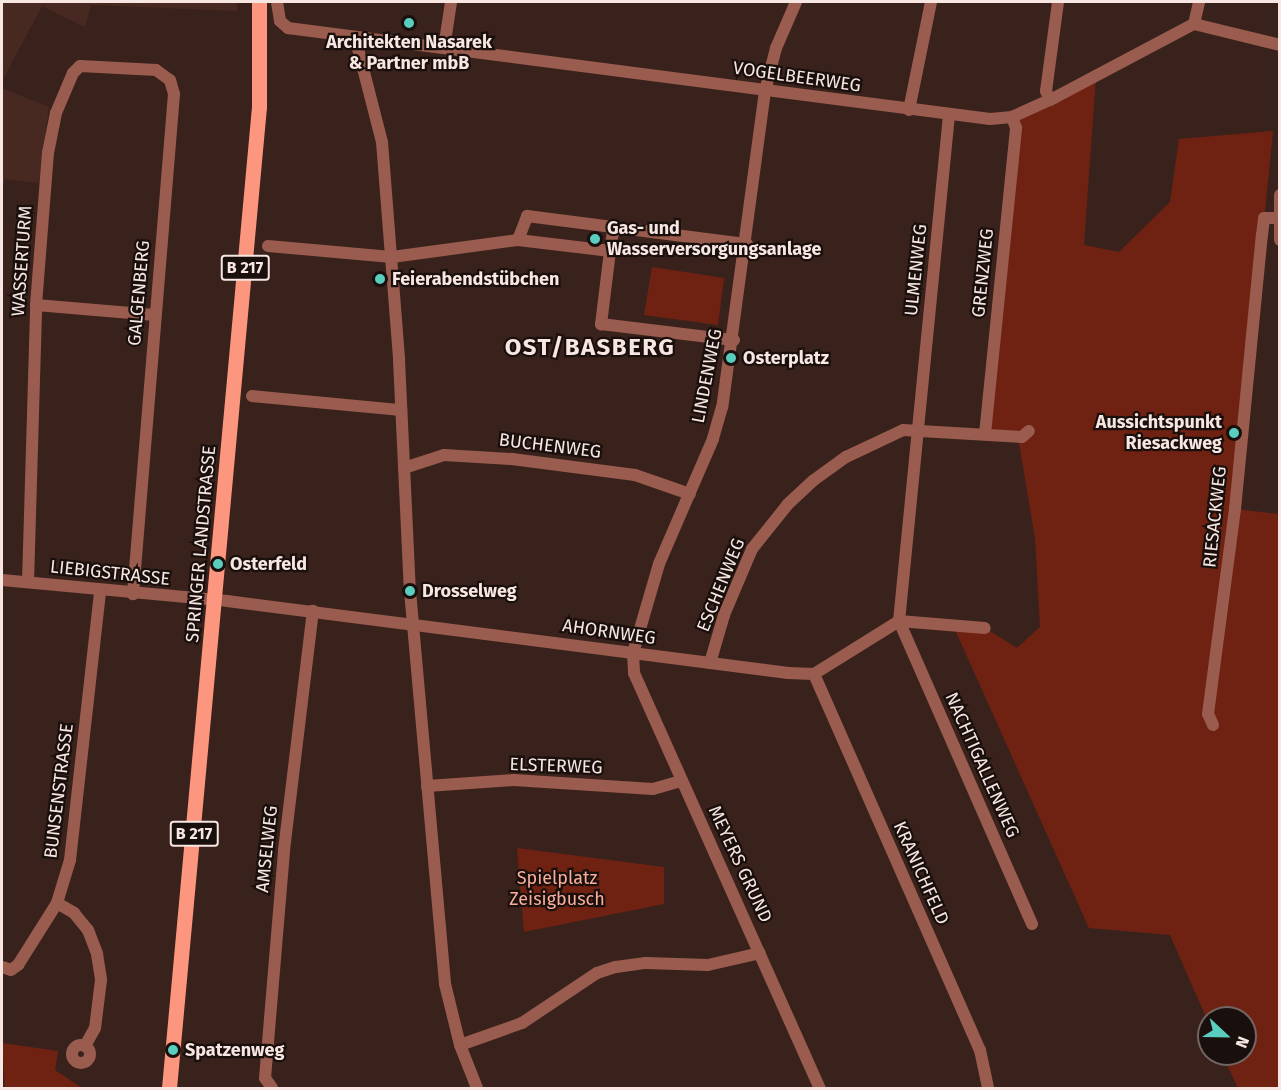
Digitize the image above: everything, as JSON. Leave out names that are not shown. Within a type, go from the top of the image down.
[{"type":"main road","name":"SPRINGER LANDSTRASSE","points":[[169,1089],[259,107],[259,2]]},
{"type":"street","name":"VOGELBEERWEG","points":[[277,2],[280,21],[288,28],[990,119],[1012,117],[1050,100],[1194,24]]},
{"type":"street","points":[[444,48],[451,2]]},
{"type":"street","name":"LINDENWEG","points":[[633,653],[659,564],[690,494],[722,407],[734,340],[765,91],[776,48],[796,2]]},
{"type":"street","points":[[909,110],[930,2]]},
{"type":"street","points":[[1050,100],[1046,91],[1058,2]]},
{"type":"street","points":[[1199,2],[1194,24],[1280,45]]},
{"type":"street","points":[[355,37],[382,142],[392,257],[404,468],[427,786],[445,984],[460,1045],[477,1089]]},
{"type":"street","name":"WASSERTURM","points":[[28,582],[36,305],[51,134],[73,73],[89,64]]},
{"type":"street","name":"GALGENBERG","points":[[89,64],[156,70],[173,87],[133,594]]},
{"type":"street","name":"ULMENWEG","points":[[899,621],[949,115]]},
{"type":"street","name":"GRENZWEG","points":[[985,434],[1016,128],[1012,117]]},
{"type":"street","points":[[1280,195],[1278,218],[1280,240]]},
{"type":"street","points":[[518,240],[527,216],[747,244]]},
{"type":"street","name":"RIESACKWEG","points":[[1213,725],[1208,714],[1235,508],[1264,218],[1278,218]]},
{"type":"street","points":[[614,227],[601,324],[734,340]]},
{"type":"street","points":[[267,246],[392,257],[518,240],[610,251]]},
{"type":"street","points":[[36,305],[155,315]]},
{"type":"street","points":[[252,396],[401,410]]},
{"type":"street","points":[[919,428],[1022,437],[1029,430]]},
{"type":"street","name":"ESCHENWEG","points":[[710,663],[728,606],[752,549],[767,527],[814,480],[846,457],[877,439],[919,428]]},
{"type":"street","name":"BUCHENWEG","points":[[404,468],[444,455],[512,459],[635,475],[690,494]]},
{"type":"street","name":"LIEBIGSTRASSE","points":[[2,580],[215,601]]},
{"type":"street","name":"BUNSENSTRASSE","points":[[2,967],[11,970],[18,965],[57,903],[70,860],[100,591]]},
{"type":"street","name":"AHORNWEG","points":[[215,601],[313,611],[710,663],[813,674]]},
{"type":"street","name":"AMSELWEG","points":[[272,1089],[265,1078],[284,850],[313,611]]},
{"type":"street","points":[[813,674],[899,621],[985,628]]},
{"type":"street","name":"NACHTIGALLENWEG","points":[[899,621],[1032,924]]},
{"type":"street","name":"MEYERS GRUND","points":[[633,653],[634,673],[820,1089]]},
{"type":"street","name":"KRANICHFELD","points":[[813,674],[980,1050],[988,1089]]},
{"type":"street","name":"ELSTERWEG","points":[[427,786],[514,780],[653,789],[681,781]]},
{"type":"street","points":[[57,903],[74,913],[88,930],[97,954],[101,980],[95,1028],[85,1046]]},
{"type":"street","points":[[460,1045],[522,1023],[597,973],[616,967],[646,963],[708,966],[760,953]]},
{"type":"shaded area","points":[[2,2],[237,2],[237,11],[91,5],[85,27],[42,6],[2,81]]},
{"type":"shaded area","points":[[2,88],[49,107],[39,183],[5,179],[2,189]]},
{"type":"green space","points":[[1096,76],[1084,245],[1119,252],[1170,202],[1179,139],[1273,131],[1235,509],[1279,514],[1279,1088],[1238,1088],[1228,1066],[1257,1066],[1257,1006],[1201,1006],[1170,935],[1089,928],[952,623],[985,628],[1017,648],[1040,627],[1035,538],[1018,437],[985,434],[1012,117]]},
{"type":"green space","points":[[652,267],[724,278],[718,325],[644,315]]},
{"type":"green space","name":"Spielplatz Zeisigbusch","points":[[517,848],[664,867],[664,904],[524,932]]},
{"type":"green space","points":[[2,1043],[58,1051],[55,1070],[82,1088],[5,1088]]},
{"type":"place","name":"Architekten Nasarek & Partner mbB","points":[[409,23]]},
{"type":"place","name":"Gas- und Wasserversorgungsanlage","points":[[595,239]]},
{"type":"place","name":"Feierabendstübchen","points":[[380,279]]},
{"type":"place","name":"Osterplatz","points":[[731,358]]},
{"type":"place","name":"Aussichtspunkt Riesackweg","points":[[1234,433]]},
{"type":"place","name":"Osterfeld","points":[[218,564]]},
{"type":"place","name":"Drosselweg","points":[[410,591]]},
{"type":"place","name":"Spatzenweg","points":[[173,1050]]},
{"type":"district","name":"OST/BASBERG","points":[[590,348]]}]
